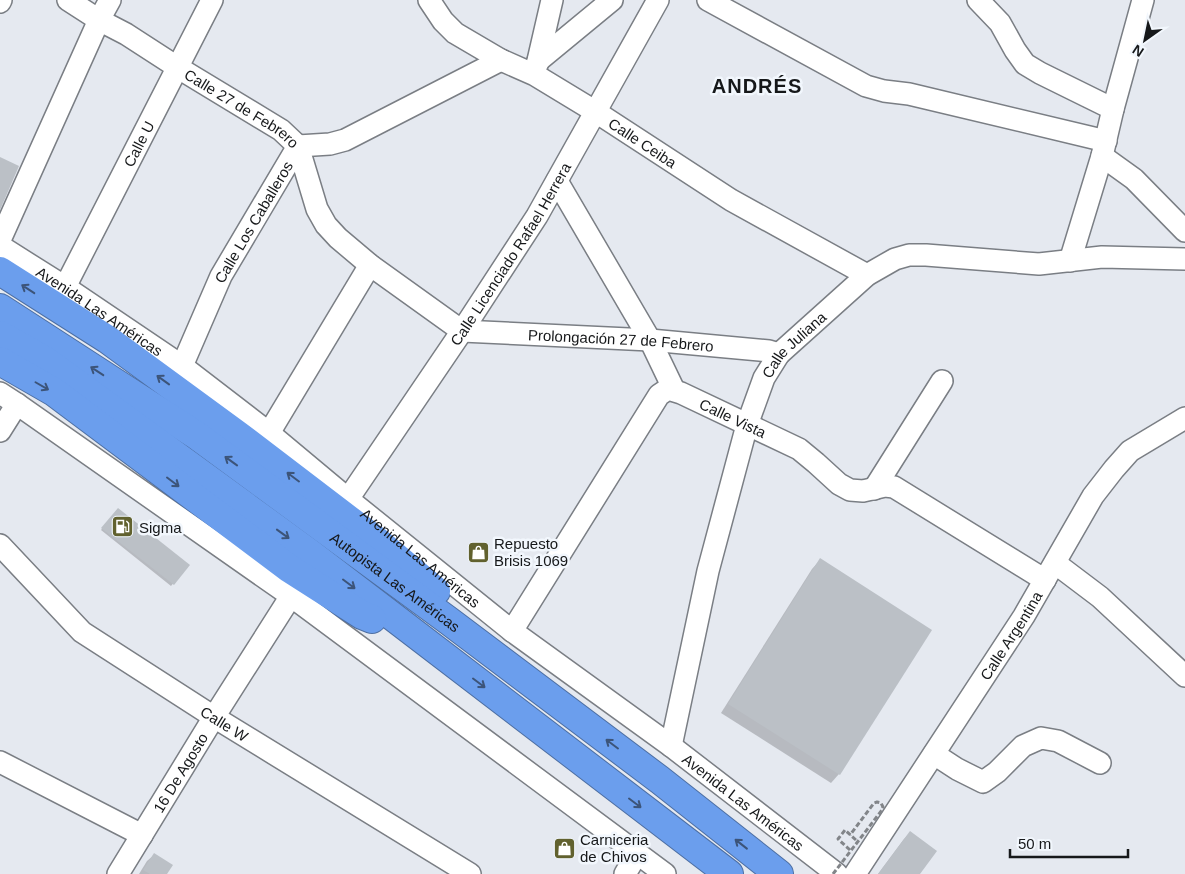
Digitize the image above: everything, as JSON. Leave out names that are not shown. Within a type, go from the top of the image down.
[{"type":"highway","points":[[0,271],[107,339],[238,435],[377,541],[474,623],[556,702]]},
{"type":"highway","name":"Autopista Las Américas","points":[[0,308],[196,436],[449,621],[660,780],[779,874]]},
{"type":"highway","name":"Autopista Las Américas","points":[[0,335],[46,361],[311,554],[729,874]]},
{"type":"highway","points":[[0,361],[54,392],[290,569],[362,615],[421,639]]},
{"type":"street","name":"Calle 27 de Febrero","points":[[68,0],[281,130],[298,146],[317,209],[326,225],[338,238],[370,265],[462,331]]},
{"type":"street","points":[[0,240],[99,20],[110,0]]},
{"type":"street","name":"Calle U","points":[[65,288],[212,0]]},
{"type":"street","name":"Calle Ceiba","points":[[429,0],[443,21],[455,33],[501,60],[537,68],[596,112],[731,200],[867,275]]},
{"type":"street","points":[[537,68],[552,0]]},
{"type":"street","points":[[537,68],[612,0]]},
{"type":"street","name":"Calle Licenciado Rafael Herrera","points":[[348,499],[537,216],[658,0]]},
{"type":"street","points":[[708,0],[866,86],[884,91],[909,94],[1104,148],[1185,231]]},
{"type":"street","points":[[978,0],[1000,23],[1025,64],[1114,109]]},
{"type":"street","points":[[1070,261],[1104,148],[1143,0]]},
{"type":"street","name":"Calle Los Caballeros","points":[[182,366],[221,276],[298,146],[330,144],[345,140],[501,60]]},
{"type":"street","points":[[512,631],[659,395],[668,390],[674,390],[650,340],[557,181]]},
{"type":"street","name":"Avenida Las Américas","points":[[0,246],[182,366],[269,433],[512,631],[671,746],[837,874]]},
{"type":"street","name":"Calle Juliana","points":[[671,746],[708,571],[747,425],[764,378],[779,354],[867,275],[895,259],[909,255],[1038,264],[1102,258],[1185,259]]},
{"type":"street","points":[[269,433],[370,265]]},
{"type":"street","name":"Prolongación 27 de Febrero","points":[[462,331],[650,340],[769,351],[779,354]]},
{"type":"street","points":[[874,489],[942,381]]},
{"type":"street","name":"Calle Vista","points":[[674,390],[799,449],[839,484],[850,490],[863,491],[884,486],[894,487],[1100,597],[1185,676]]},
{"type":"street","points":[[0,431],[8,398],[291,596],[665,874]]},
{"type":"street","name":"Calle Argentina","points":[[855,874],[1024,616],[1093,496],[1130,451],[1185,418]]},
{"type":"street","name":"Calle W","points":[[0,545],[82,632],[214,718],[470,874]]},
{"type":"street","name":"16 De Agosto","points":[[128,870],[142,835],[291,596]]},
{"type":"street","points":[[934,754],[957,769],[983,782],[997,772],[1023,746],[1041,738],[1058,741],[1100,763]]},
{"type":"street","points":[[0,762],[142,835]]},
{"type":"street","points":[[625,874],[637,854]]},
{"type":"path","points":[[833,874],[883,809],[881,802],[874,804],[850,835],[845,830],[838,839],[851,850]]},
{"type":"building","points":[[0,157],[19,166],[0,210]]},
{"type":"building","points":[[118,508],[190,565],[174,585],[101,528]]},
{"type":"building","points":[[820,558],[932,630],[840,775],[728,704]]},
{"type":"building","points":[[910,831],[937,851],[920,874],[878,874]]},
{"type":"building","points":[[154,853],[173,865],[167,874],[150,874],[143,870]]},
{"type":"place","name":"Sigma","points":[[123,527]]},
{"type":"place","name":"Repuesto Brisis 1069","points":[[478,552]]},
{"type":"place","name":"Carniceria de Chivos","points":[[564,848]]},
{"type":"district","name":"ANDRÉS","points":[[757,86]]}]
